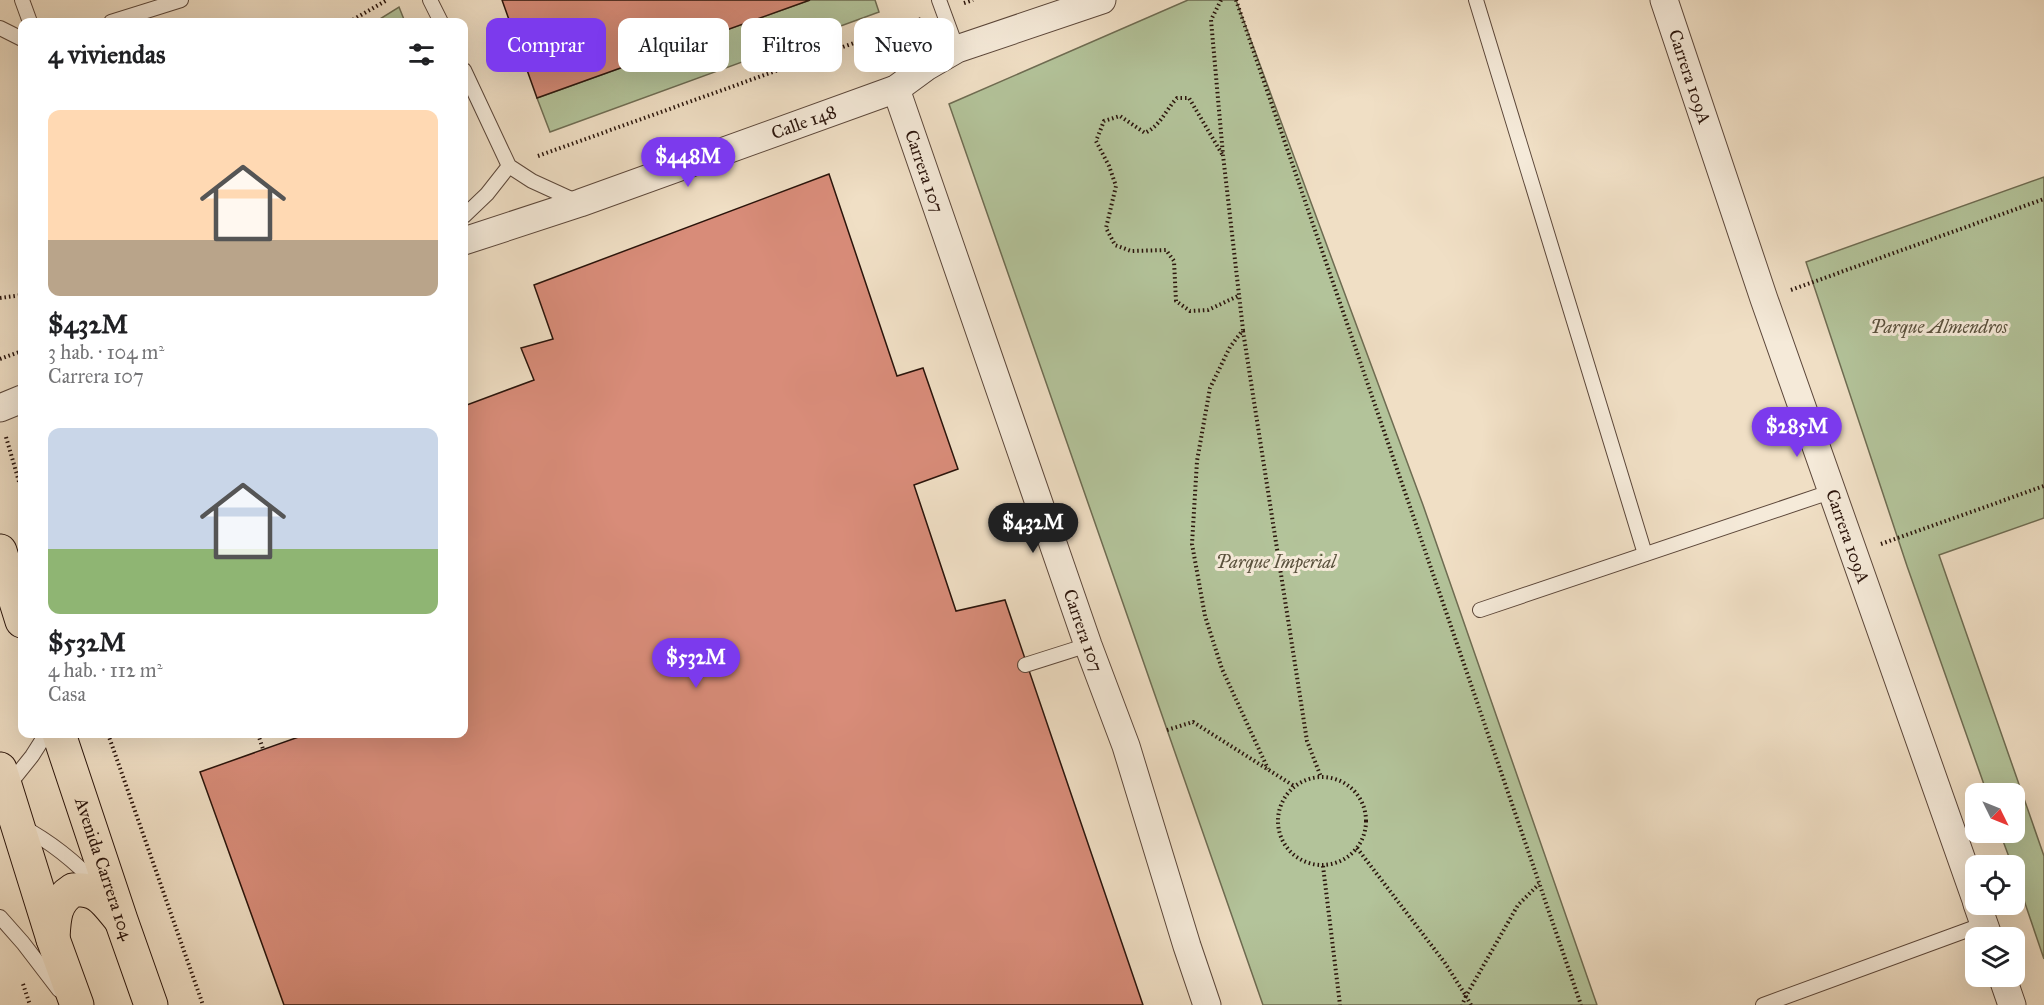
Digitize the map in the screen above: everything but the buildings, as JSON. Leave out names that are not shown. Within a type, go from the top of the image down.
[{"type":"main road","points":[[0,551],[18,608]]},
{"type":"main road","name":"Avenida Carrera 104","points":[[60,738],[152,1005]]},
{"type":"main road","points":[[4,798],[77,1005]]},
{"type":"main road","points":[[53,939],[54,916],[59,902],[73,890],[89,890],[98,894],[121,920]]},
{"type":"street","name":"Calle 148","points":[[468,240],[580,203],[896,89],[926,67],[957,49],[1102,0]]},
{"type":"street","name":"Carrera 109A","points":[[1664,0],[1764,299],[1981,917]]},
{"type":"street","name":"Carrera 107","points":[[896,89],[1088,645],[1126,746],[1207,1005]]},
{"type":"street","points":[[0,408],[18,401]]},
{"type":"street","points":[[2006,987],[2012,1005]]},
{"type":"lane","points":[[21,0],[28,18]]},
{"type":"lane","points":[[124,18],[181,0]]},
{"type":"lane","points":[[430,0],[439,18]]},
{"type":"lane","points":[[1476,0],[1645,554]]},
{"type":"lane","points":[[941,6],[957,49]]},
{"type":"lane","points":[[0,28],[18,37]]},
{"type":"lane","points":[[468,79],[509,166],[532,182],[580,203]]},
{"type":"lane","points":[[468,212],[509,166]]},
{"type":"lane","points":[[1480,610],[1833,491]]},
{"type":"lane","points":[[1025,664],[1088,645]]},
{"type":"lane","points":[[43,738],[4,798],[97,885],[121,920]]},
{"type":"lane","points":[[0,917],[24,943],[69,1005]]},
{"type":"lane","points":[[1763,1005],[1786,1001],[1981,917]]},
{"type":"path","points":[[357,18],[387,0]]},
{"type":"path","points":[[509,166],[941,6],[973,0]]},
{"type":"path","points":[[1221,0],[1211,20],[1238,296],[1307,741],[1321,777]]},
{"type":"path","points":[[1236,0],[1581,1005]]},
{"type":"path","points":[[1223,155],[1189,98],[1177,98],[1167,109],[1157,127],[1145,133],[1120,116],[1104,121],[1096,141],[1116,186],[1106,228],[1115,245],[1131,251],[1166,250],[1174,261],[1176,301],[1191,311],[1209,310],[1238,296]]},
{"type":"path","points":[[1764,299],[2044,199]]},
{"type":"path","points":[[0,298],[18,296]]},
{"type":"path","points":[[1243,330],[1230,347],[1210,388],[1197,461],[1192,544],[1205,616],[1222,669],[1268,769]]},
{"type":"path","points":[[0,359],[18,352]]},
{"type":"path","points":[[6,436],[18,478]]},
{"type":"path","points":[[1853,554],[2044,486]]},
{"type":"path","points":[[1167,730],[1193,723],[1294,786]]},
{"type":"path","points":[[109,738],[203,1005]]},
{"type":"path","points":[[259,738],[263,749]]},
{"type":"path","points":[[1321,777],[1330,777],[1345,783],[1356,792],[1364,804],[1367,819],[1364,834],[1357,848],[1337,863],[1323,866],[1310,864],[1297,858],[1287,849],[1280,837],[1277,823],[1278,809],[1284,797],[1294,786],[1304,780],[1321,777]]},
{"type":"path","points":[[1357,848],[1445,963],[1472,1005]]},
{"type":"path","points":[[1323,866],[1340,1005]]},
{"type":"path","points":[[1462,1005],[1518,905],[1539,884]]},
{"type":"green space","points":[[810,0],[875,0],[879,12],[863,18],[854,18],[854,21],[842,25],[842,18],[760,18]]},
{"type":"green space","name":"Parque Imperial","points":[[1188,0],[1236,0],[1423,505],[1597,1005],[1263,1005],[949,104]]},
{"type":"green space","points":[[399,7],[403,18],[381,18]]},
{"type":"green space","points":[[741,25],[741,62],[729,67],[729,29]]},
{"type":"green space","points":[[618,69],[618,72],[714,72],[550,132],[537,98]]},
{"type":"green space","name":"Parque Almendros","points":[[2044,177],[2044,518],[1939,555],[2019,783],[1983,783],[1907,566],[1806,262]]},
{"type":"green space","name":"Parque Almendros","points":[[2025,802],[2044,856],[2044,959],[2025,903],[2025,855],[2008,855],[2004,843],[2025,843]]}]
